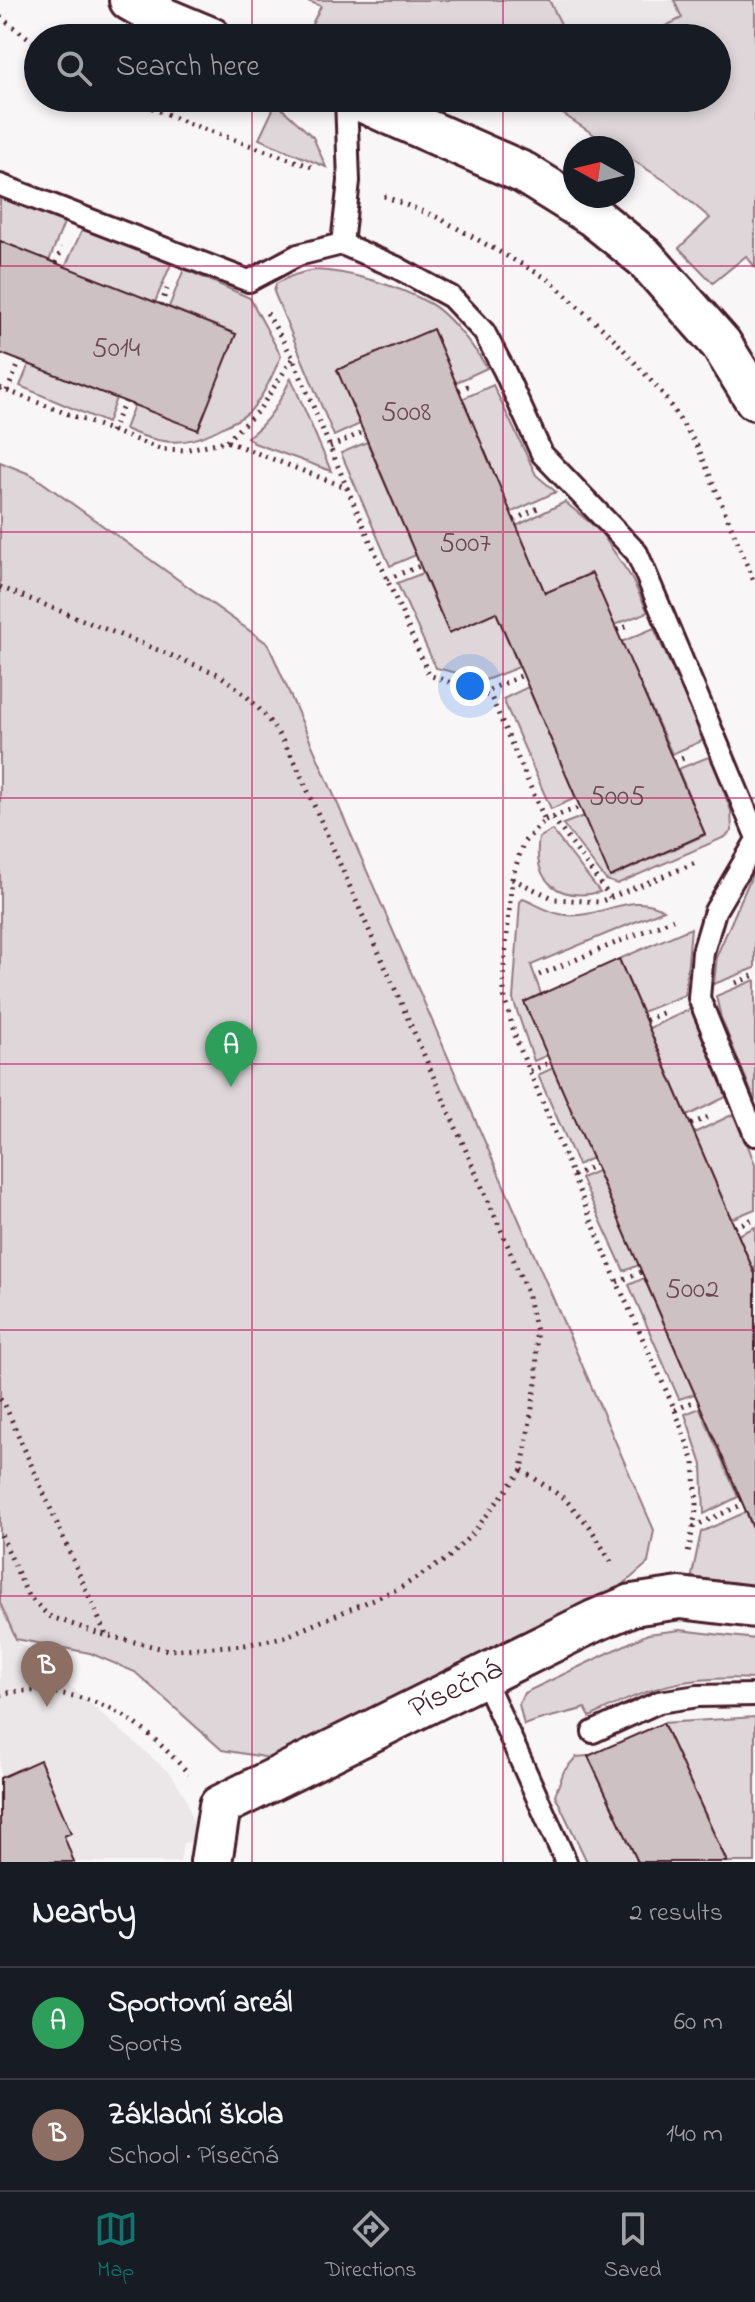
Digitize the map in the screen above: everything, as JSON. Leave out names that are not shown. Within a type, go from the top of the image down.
[{"type":"street","points":[[130,0],[178,24]]},
{"type":"street","points":[[386,112],[524,173],[593,216],[645,258],[721,344],[755,399]]},
{"type":"street","name":"Písečná","points":[[220,1806],[594,1621],[636,1605],[680,1598],[755,1607]]},
{"type":"street","points":[[211,1862],[220,1806]]},
{"type":"lane","points":[[342,244],[349,181],[347,112]]},
{"type":"lane","points":[[0,185],[249,281],[298,255],[342,244],[396,267],[451,297],[484,332],[542,454],[637,553],[755,833]]},
{"type":"lane","points":[[755,843],[715,911],[703,952],[699,998],[755,1135]]},
{"type":"lane","points":[[483,1676],[566,1862]]},
{"type":"lane","points":[[593,1732],[659,1702],[698,1696],[755,1695]]},
{"type":"path","points":[[0,17],[24,35]]},
{"type":"path","points":[[249,281],[293,358],[429,675],[491,697],[545,820]]},
{"type":"path","points":[[0,388],[160,449],[184,450],[226,441],[259,410],[293,358]]},
{"type":"path","points":[[7,391],[20,361]]},
{"type":"path","points":[[111,432],[125,402]]},
{"type":"path","points":[[330,447],[363,432]]},
{"type":"path","points":[[226,441],[347,488]]},
{"type":"path","points":[[387,579],[420,566]]},
{"type":"path","points":[[751,574],[755,584]]},
{"type":"path","points":[[0,587],[218,674],[249,695],[280,736],[320,819],[527,1293],[536,1332],[537,1377],[522,1470],[473,1533],[447,1559],[400,1588],[284,1637],[245,1645],[168,1650],[107,1636],[49,1616],[28,1596],[0,1532]]},
{"type":"path","points":[[481,694],[523,675]]},
{"type":"path","points":[[580,807],[545,820],[523,843],[512,879],[503,978],[505,1001],[516,1039],[617,1282],[675,1410],[694,1462],[697,1505],[680,1598]]},
{"type":"path","points":[[553,818],[610,897]]},
{"type":"path","points":[[512,879],[555,899],[599,902],[712,857]]},
{"type":"path","points":[[539,975],[722,898]]},
{"type":"path","points":[[530,1071],[551,1062]]},
{"type":"path","points":[[573,1176],[595,1165]]},
{"type":"path","points":[[735,1227],[755,1218]]},
{"type":"path","points":[[617,1282],[641,1272]]},
{"type":"path","points":[[0,1399],[107,1636]]},
{"type":"path","points":[[675,1410],[697,1400]]},
{"type":"path","points":[[522,1470],[565,1499],[590,1527],[636,1605]]},
{"type":"path","points":[[693,1527],[741,1505]]},
{"type":"path","points":[[0,1695],[56,1691],[119,1712],[167,1751],[220,1806]]},
{"type":"shaded area","points":[[305,0],[549,0],[561,24],[312,24],[321,6]]},
{"type":"shaded area","points":[[549,0],[674,0],[682,18],[670,24],[561,24]]},
{"type":"shaded area","points":[[674,0],[755,0],[755,267],[746,256],[713,283],[679,248],[710,218],[667,182],[635,162],[635,136],[596,136],[560,112],[731,112],[731,24],[670,24],[682,18]]},
{"type":"shaded area","points":[[272,112],[286,112],[313,137],[326,167],[259,139]]},
{"type":"shaded area","points":[[0,196],[65,220],[49,261],[0,241]]},
{"type":"shaded area","points":[[83,228],[171,264],[155,302],[65,267]]},
{"type":"shaded area","points":[[184,269],[250,298],[281,356],[264,391],[246,415],[199,438],[175,442],[151,439],[125,429],[134,405],[236,334],[169,307]]},
{"type":"shaded area","points":[[315,270],[373,280],[429,303],[453,323],[487,368],[455,383],[338,371],[360,424],[334,436],[274,292],[276,284],[281,281]]},
{"type":"shaded area","points":[[29,364],[116,398],[107,423],[20,386]]},
{"type":"shaded area","points":[[291,378],[331,471],[254,443],[247,437],[268,418]]},
{"type":"shaded area","points":[[493,385],[536,475],[556,492],[510,513],[462,399]]},
{"type":"shaded area","points":[[367,442],[416,555],[390,566],[341,453]]},
{"type":"shaded area","points":[[0,462],[32,475],[268,644],[654,1530],[648,1563],[618,1589],[270,1758],[222,1750],[135,1672],[90,1653],[16,1639],[0,1603]]},
{"type":"shaded area","points":[[565,502],[600,531],[631,577],[648,612],[614,625],[591,573],[545,593],[516,526]]},
{"type":"shaded area","points":[[423,573],[449,633],[496,612],[519,667],[486,680],[436,668],[397,583]]},
{"type":"shaded area","points":[[654,628],[704,740],[672,754],[621,642]]},
{"type":"shaded area","points":[[528,687],[576,798],[551,809],[503,699]]},
{"type":"shaded area","points":[[711,756],[731,811],[732,831],[725,837],[617,884],[606,880],[563,824],[584,816],[611,877],[705,835],[678,769]]},
{"type":"shaded area","points":[[552,830],[600,892],[572,894],[560,891],[544,877],[538,853],[539,838]]},
{"type":"shaded area","points":[[755,868],[755,968],[714,984],[717,955]]},
{"type":"shaded area","points":[[523,899],[565,915],[640,903],[664,910],[531,965],[541,994],[525,1002],[548,1055],[534,1061],[513,999],[520,902]]},
{"type":"shaded area","points":[[691,928],[685,995],[642,1012],[619,959]]},
{"type":"shaded area","points":[[755,980],[755,1101],[721,1018],[716,996]]},
{"type":"shaded area","points":[[691,1009],[728,1096],[687,1116],[649,1028]]},
{"type":"shaded area","points":[[553,1068],[592,1158],[578,1165],[538,1075]]},
{"type":"shaded area","points":[[736,1113],[755,1165],[755,1209],[731,1219],[694,1133]]},
{"type":"shaded area","points":[[597,1171],[639,1265],[624,1271],[581,1178]]},
{"type":"shaded area","points":[[755,1227],[755,1274],[738,1235]]},
{"type":"shaded area","points":[[644,1278],[695,1394],[679,1399],[629,1285]]},
{"type":"shaded area","points":[[700,1408],[738,1497],[704,1514],[702,1465],[685,1414]]},
{"type":"shaded area","points":[[746,1512],[755,1535],[755,1592],[690,1585],[701,1532]]},
{"type":"shaded area","points":[[0,1603],[16,1639],[172,1775],[186,1798],[198,1841],[183,1843],[180,1862],[0,1862]]},
{"type":"shaded area","points":[[680,1630],[755,1639],[755,1679],[689,1681],[651,1690],[590,1717],[585,1708],[524,1725],[519,1704],[524,1693],[648,1634]]},
{"type":"shaded area","points":[[755,1717],[755,1862],[727,1862],[663,1723]]},
{"type":"shaded area","points":[[588,1756],[638,1862],[587,1862],[555,1795],[564,1771],[576,1757]]},
{"type":"building","points":[[0,241],[236,334],[198,430],[0,353]]},
{"type":"building","points":[[433,329],[545,593],[592,573],[705,834],[610,877],[496,612],[449,633],[337,370]]},
{"type":"building","points":[[619,959],[755,1274],[755,1532],[524,1002]]},
{"type":"building","points":[[663,1723],[727,1862],[638,1862],[588,1756]]},
{"type":"building","points":[[40,1760],[71,1833],[64,1836],[74,1862],[0,1862],[0,1778]]},
{"type":"place","name":"Sportovní areál","points":[[231,1087]]},
{"type":"place","name":"Základní škola","points":[[47,1707]]}]
